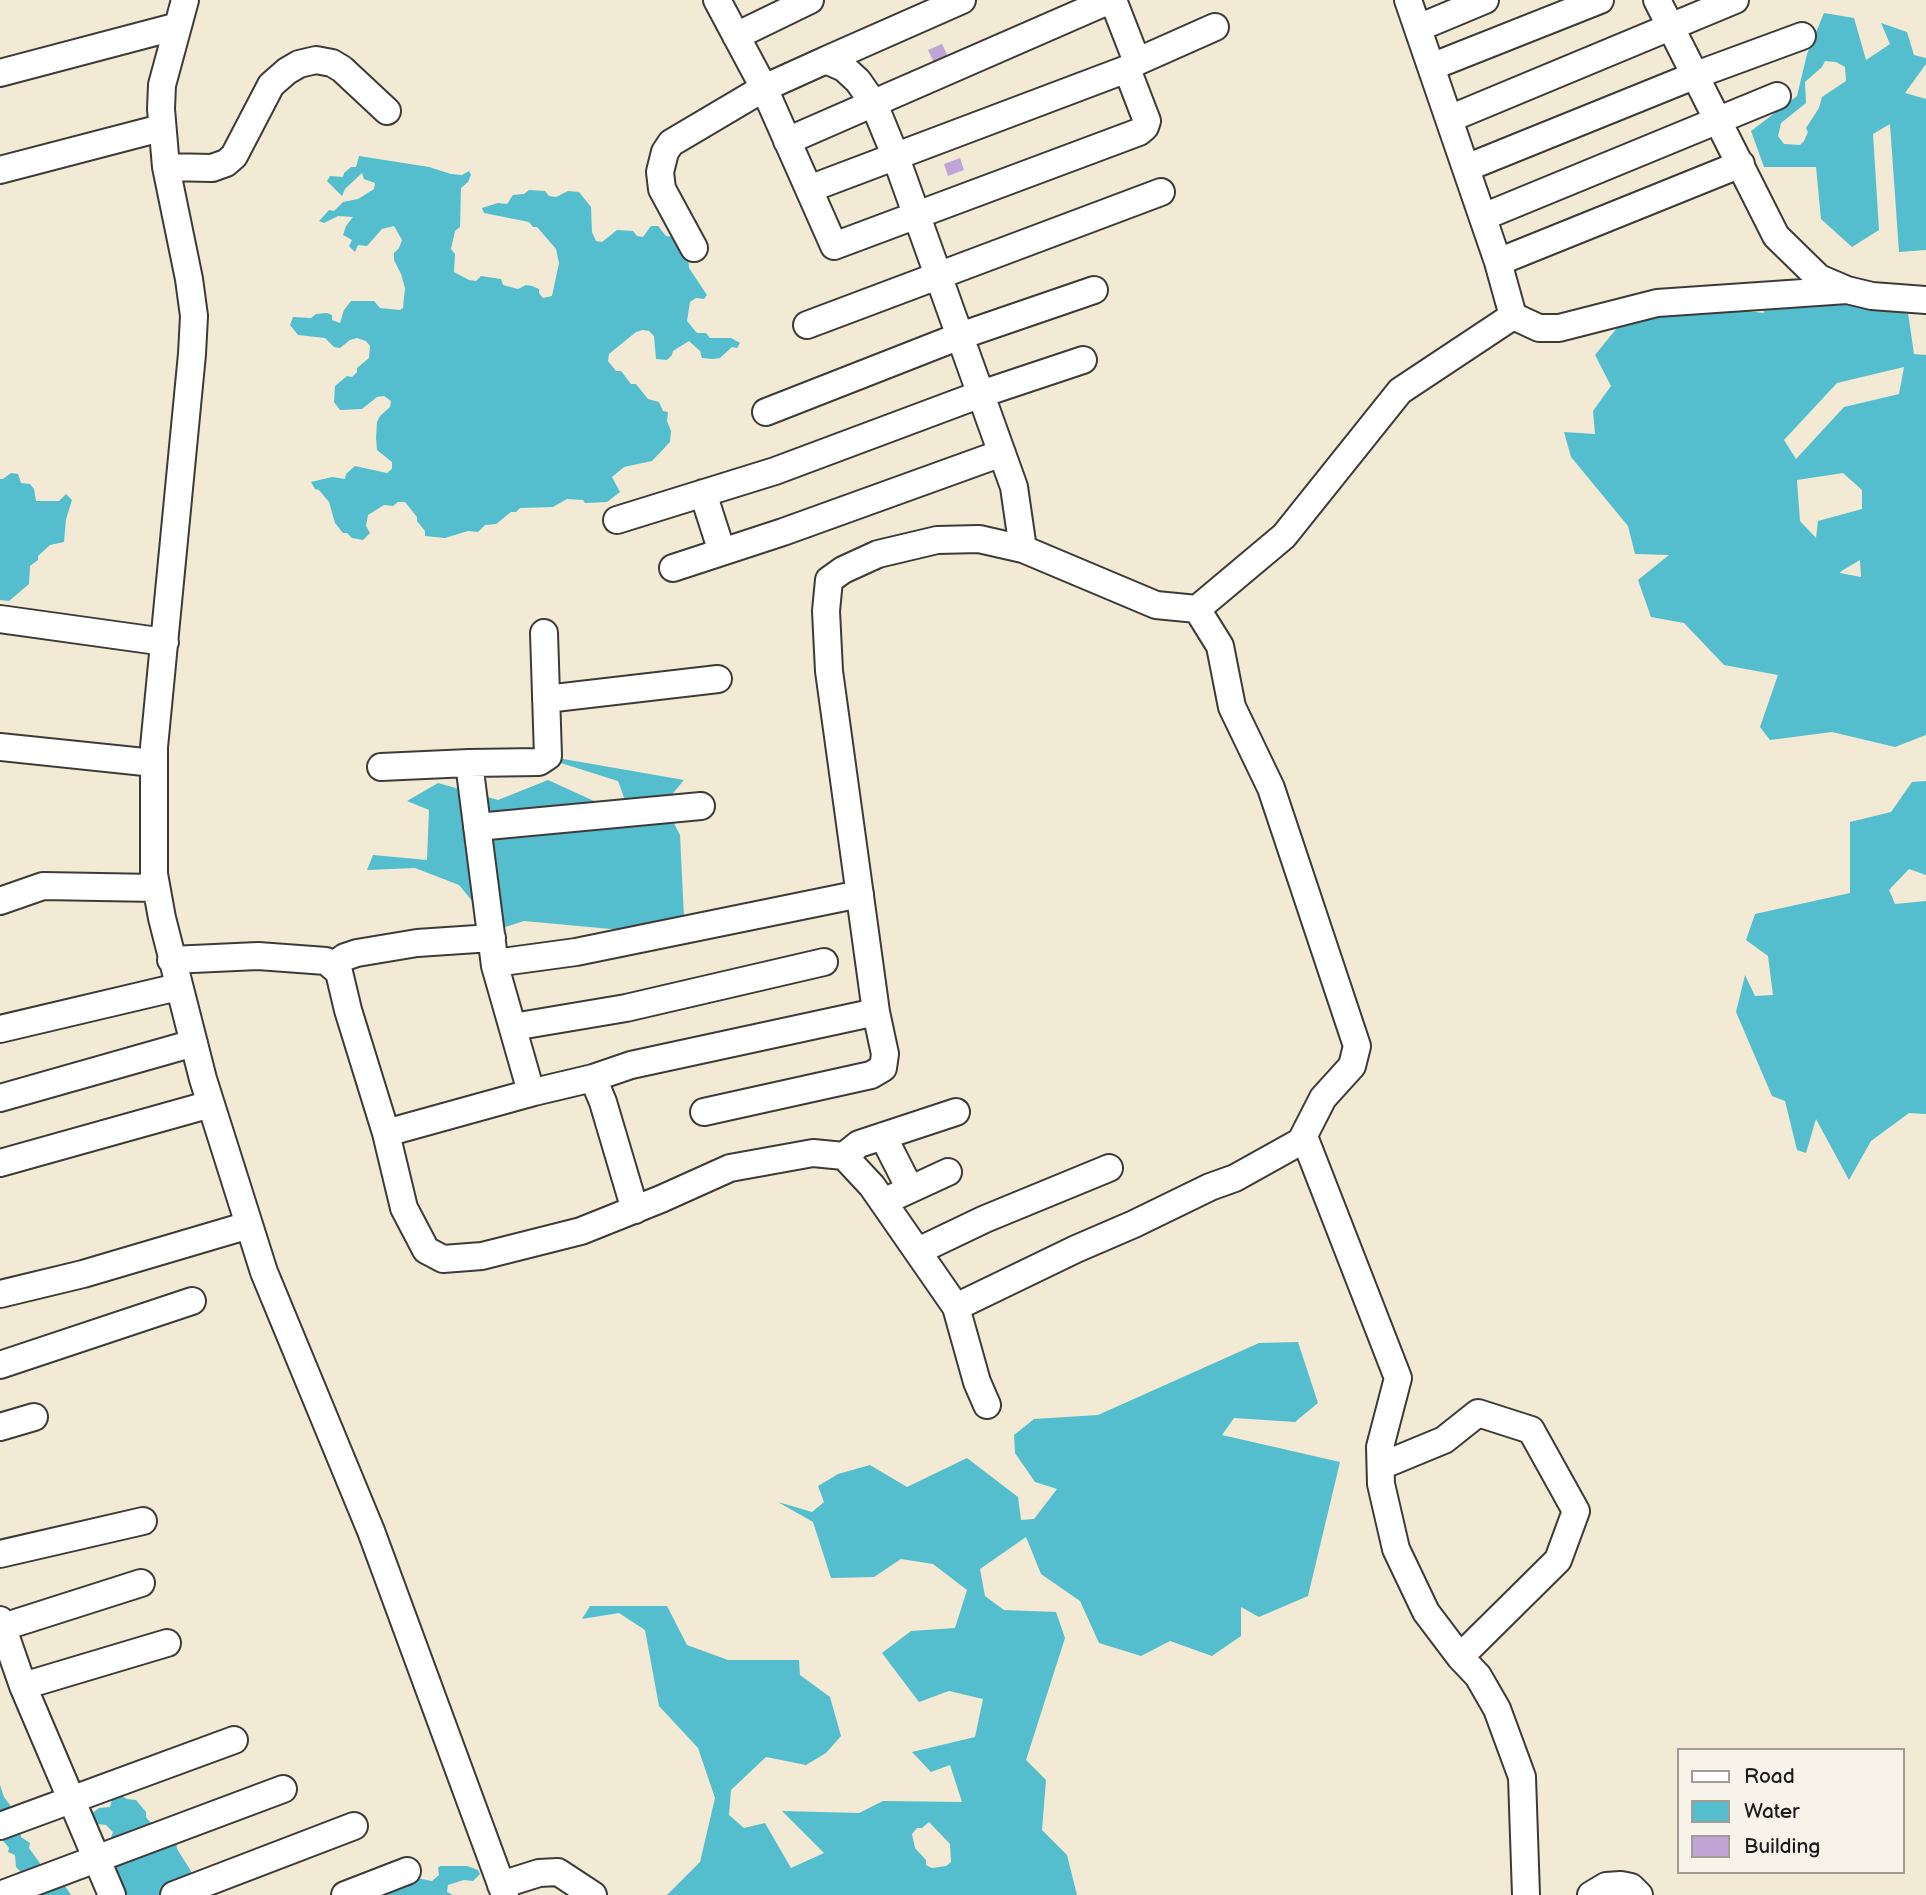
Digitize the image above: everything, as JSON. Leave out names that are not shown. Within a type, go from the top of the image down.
[{"type":"street","points":[[185,0],[162,85],[161,128],[194,316],[154,763],[156,888],[171,960],[211,1104],[275,1304],[371,1531],[503,1890],[539,1873],[558,1872],[593,1895]]},
{"type":"street","points":[[717,0],[764,89],[787,141],[809,189],[834,246],[1139,132],[1147,121],[1131,66],[1134,54],[1111,0],[787,141]]},
{"type":"street","points":[[736,36],[810,0]]},
{"type":"street","points":[[694,248],[662,189],[660,172],[665,152],[671,143],[764,89],[962,0]]},
{"type":"street","points":[[1408,0],[1498,262],[1513,316],[1539,328],[1559,328],[1657,303],[1847,290]]},
{"type":"street","points":[[1418,28],[1485,0]]},
{"type":"street","points":[[1431,67],[1600,0]]},
{"type":"street","points":[[1657,0],[1776,236],[1819,278],[1847,290],[1872,296],[1926,300]]},
{"type":"street","points":[[1449,118],[1735,0]]},
{"type":"street","points":[[0,73],[178,26]]},
{"type":"street","points":[[809,189],[1131,66],[1215,27]]},
{"type":"street","points":[[1466,169],[1696,75],[1802,36]]},
{"type":"street","points":[[166,167],[212,168],[226,163],[234,156],[271,85],[299,64],[316,60],[332,62],[387,111]]},
{"type":"street","points":[[826,61],[844,68],[858,81],[874,104],[895,155],[1014,488],[1023,549]]},
{"type":"street","points":[[1483,217],[1777,96]]},
{"type":"street","points":[[0,170],[161,128]]},
{"type":"street","points":[[1498,262],[1741,164]]},
{"type":"street","points":[[807,324],[1161,192]]},
{"type":"street","points":[[766,412],[960,337],[1094,290]]},
{"type":"street","points":[[704,1112],[871,1075],[883,1068],[885,1054],[876,1012],[829,671],[826,611],[829,580],[843,570],[878,554],[937,540],[979,539],[1023,549],[1156,606],[1197,609],[1284,536],[1400,391],[1513,316]]},
{"type":"street","points":[[617,520],[775,471],[981,394],[1083,360]]},
{"type":"street","points":[[673,568],[1002,453]]},
{"type":"street","points":[[703,493],[722,552]]},
{"type":"street","points":[[1197,609],[1220,646],[1232,707],[1271,788],[1357,1046],[1352,1066],[1323,1098],[1301,1141]]},
{"type":"street","points":[[0,619],[165,642]]},
{"type":"street","points":[[381,767],[539,762],[548,756],[544,633]]},
{"type":"street","points":[[547,699],[718,679]]},
{"type":"street","points":[[0,747],[154,763]]},
{"type":"street","points":[[469,763],[493,950],[531,1092]]},
{"type":"street","points":[[477,827],[701,806]]},
{"type":"street","points":[[0,901],[51,885],[156,888]]},
{"type":"street","points":[[331,966],[357,953],[418,943],[493,950],[576,952],[860,894]]},
{"type":"street","points":[[171,960],[258,956],[326,961],[339,972],[386,1133],[404,1208],[426,1250],[443,1259],[482,1256],[582,1231],[730,1168],[813,1153],[844,1156],[872,1186],[957,1307],[977,1382],[987,1405]]},
{"type":"street","points":[[513,1027],[626,1008],[824,962]]},
{"type":"street","points":[[0,1029],[178,988]]},
{"type":"street","points":[[386,1133],[531,1092],[593,1078],[631,1065],[876,1012]]},
{"type":"street","points":[[0,1098],[194,1043]]},
{"type":"street","points":[[593,1078],[603,1102],[635,1210]]},
{"type":"street","points":[[0,1163],[211,1104]]},
{"type":"street","points":[[844,1156],[859,1144],[956,1112]]},
{"type":"street","points":[[883,1136],[910,1189]]},
{"type":"street","points":[[957,1307],[1076,1249],[1235,1178],[1304,1139],[1398,1378],[1380,1447],[1381,1484],[1396,1549],[1426,1612],[1478,1676],[1497,1709],[1522,1777],[1526,1895]]},
{"type":"street","points":[[918,1251],[985,1219],[1109,1168]]},
{"type":"street","points":[[883,1202],[948,1172]]},
{"type":"street","points":[[0,1294],[249,1225]]},
{"type":"street","points":[[0,1365],[192,1301]]},
{"type":"street","points":[[1381,1466],[1444,1440],[1478,1413],[1531,1430],[1576,1511],[1558,1560],[1460,1657]]},
{"type":"street","points":[[0,1427],[34,1417]]},
{"type":"street","points":[[0,1554],[143,1521]]},
{"type":"street","points":[[112,1895],[23,1686],[1,1625],[141,1583]]},
{"type":"street","points":[[23,1686],[167,1643]]},
{"type":"street","points":[[0,1826],[234,1740]]},
{"type":"street","points":[[0,1895],[95,1857],[283,1789]]},
{"type":"street","points":[[174,1895],[355,1826]]},
{"type":"street","points":[[345,1895],[407,1871]]},
{"type":"street","points":[[1591,1895],[1606,1886],[1621,1885],[1631,1887],[1639,1895]]},
{"type":"water","points":[[1824,13],[1854,18],[1866,60],[1890,44],[1881,23],[1907,32],[1914,55],[1926,58],[1926,64],[1905,93],[1926,99],[1926,250],[1899,252],[1890,124],[1873,134],[1879,230],[1852,247],[1821,219],[1816,167],[1764,167],[1751,131],[1797,96],[1807,54]],"holes":[[[1825,61],[1836,62],[1845,67],[1846,81],[1822,97],[1819,108],[1806,128],[1808,132],[1804,141],[1800,145],[1784,144],[1778,136],[1781,123],[1806,103],[1805,82]]]},
{"type":"water","points":[[359,156],[429,167],[451,174],[462,175],[469,171],[471,175],[468,182],[461,188],[460,227],[455,231],[451,249],[455,254],[454,272],[469,280],[476,281],[481,276],[501,279],[503,285],[518,289],[526,285],[532,286],[539,289],[543,298],[552,296],[559,263],[556,249],[537,227],[533,227],[529,222],[484,213],[482,208],[498,203],[507,204],[513,195],[524,194],[529,190],[545,191],[549,196],[556,197],[568,191],[579,192],[591,207],[592,232],[596,241],[602,242],[617,230],[633,231],[637,236],[643,237],[651,226],[658,226],[666,236],[676,237],[688,252],[689,268],[707,295],[704,299],[696,298],[690,302],[687,321],[697,333],[706,333],[710,338],[731,338],[740,343],[737,348],[732,347],[720,358],[713,359],[702,358],[700,351],[689,341],[673,351],[667,360],[656,359],[654,336],[643,330],[636,332],[609,354],[608,361],[616,371],[621,371],[648,399],[659,402],[663,411],[668,412],[667,421],[671,431],[670,442],[652,461],[624,467],[612,477],[620,492],[607,502],[585,503],[583,500],[567,499],[553,507],[520,508],[496,524],[485,525],[478,532],[468,531],[445,538],[425,536],[417,517],[405,502],[398,502],[393,506],[384,505],[368,515],[366,526],[370,533],[363,540],[343,533],[335,523],[329,502],[311,482],[332,477],[345,479],[346,474],[355,466],[387,473],[392,469],[392,462],[377,450],[376,438],[377,422],[390,407],[391,401],[384,396],[377,397],[362,409],[340,410],[334,402],[335,386],[357,372],[357,368],[369,358],[370,346],[366,341],[357,338],[340,348],[334,347],[325,338],[298,335],[290,325],[293,317],[311,318],[316,314],[327,313],[332,315],[332,320],[340,323],[344,310],[351,301],[374,301],[380,308],[403,308],[405,288],[394,260],[394,253],[402,240],[394,226],[382,229],[367,246],[358,245],[355,252],[349,246],[352,240],[343,235],[353,217],[338,216],[324,223],[319,221],[329,210],[334,211],[343,202],[358,199],[374,189],[375,183],[364,179],[362,173],[345,189],[342,196],[327,181],[330,176],[343,177],[351,167],[356,167]]},
{"type":"water","points":[[1762,299],[1907,306],[1914,354],[1926,355],[1926,735],[1895,747],[1832,732],[1770,740],[1760,727],[1778,675],[1724,665],[1684,623],[1651,617],[1638,580],[1669,555],[1635,554],[1628,526],[1571,457],[1564,432],[1595,434],[1593,411],[1611,386],[1595,355],[1626,317],[1686,304],[1764,313]],"holes":[[[1904,367],[1899,394],[1844,407],[1796,459],[1784,440],[1837,383]],[[1843,473],[1862,490],[1862,509],[1818,521],[1816,538],[1800,521],[1797,480]],[[1860,560],[1861,577],[1840,572]]]},
{"type":"water","points":[[11,473],[18,474],[21,483],[30,484],[34,489],[36,501],[59,501],[66,494],[72,500],[66,519],[64,542],[50,545],[38,556],[38,560],[30,566],[29,584],[9,601],[0,600],[0,479]]},
{"type":"water","points":[[529,753],[684,780],[664,804],[680,835],[684,917],[665,934],[524,921],[496,930],[459,885],[415,868],[367,870],[373,855],[427,860],[429,810],[407,801],[438,783],[498,800],[548,780],[616,811],[626,803],[618,781]]},
{"type":"water","points":[[1926,781],[1926,875],[1909,869],[1889,890],[1895,904],[1926,901],[1926,1114],[1909,1113],[1871,1141],[1849,1180],[1816,1119],[1806,1153],[1797,1150],[1785,1101],[1772,1096],[1736,1012],[1745,975],[1755,996],[1773,995],[1768,956],[1746,940],[1755,914],[1850,893],[1850,822],[1891,812],[1912,782]]},
{"type":"water","points":[[1298,1342],[1318,1403],[1295,1422],[1234,1418],[1222,1435],[1340,1462],[1308,1596],[1259,1617],[1241,1607],[1241,1636],[1212,1656],[1170,1641],[1141,1656],[1099,1643],[1080,1601],[1041,1574],[1026,1537],[980,1569],[985,1596],[1004,1610],[1056,1612],[1065,1638],[1026,1760],[1046,1780],[1042,1830],[1067,1855],[1077,1895],[667,1895],[700,1862],[715,1798],[698,1748],[659,1706],[645,1630],[619,1613],[582,1619],[590,1606],[667,1606],[687,1645],[728,1660],[799,1660],[800,1675],[830,1697],[841,1736],[826,1753],[806,1765],[766,1757],[731,1790],[729,1815],[744,1828],[765,1823],[791,1868],[824,1853],[782,1811],[859,1813],[883,1801],[962,1802],[950,1765],[931,1772],[912,1752],[975,1737],[983,1699],[949,1691],[919,1702],[882,1653],[911,1631],[955,1628],[967,1590],[933,1564],[901,1559],[874,1577],[831,1578],[813,1522],[778,1502],[812,1512],[824,1502],[818,1486],[838,1474],[870,1465],[907,1487],[967,1458],[1018,1497],[1021,1520],[1034,1519],[1057,1489],[1035,1482],[1015,1453],[1014,1435],[1034,1419],[1098,1415],[1259,1343]],"holes":[[[929,1822],[950,1844],[951,1862],[946,1866],[932,1868],[926,1865],[926,1860],[915,1848],[912,1834]]]},
{"type":"water","points":[[0,1785],[10,1805],[11,1816],[20,1826],[21,1837],[30,1843],[29,1848],[49,1876],[61,1880],[71,1895],[24,1895],[21,1872],[16,1867],[15,1855],[8,1852],[9,1848],[0,1837]]},
{"type":"water","points":[[118,1794],[136,1800],[150,1822],[166,1825],[176,1838],[177,1849],[191,1871],[191,1876],[210,1895],[103,1895],[106,1852],[113,1832],[106,1825],[88,1823],[86,1818],[99,1808],[110,1807],[113,1796]]},
{"type":"water","points":[[440,1866],[467,1866],[478,1870],[480,1874],[473,1881],[464,1880],[448,1885],[447,1892],[453,1895],[371,1895],[412,1877],[432,1881],[439,1875]]},
{"type":"building","points":[[942,44],[952,65],[938,71],[928,50]]},
{"type":"building","points":[[960,158],[964,170],[948,176],[944,164]]}]
